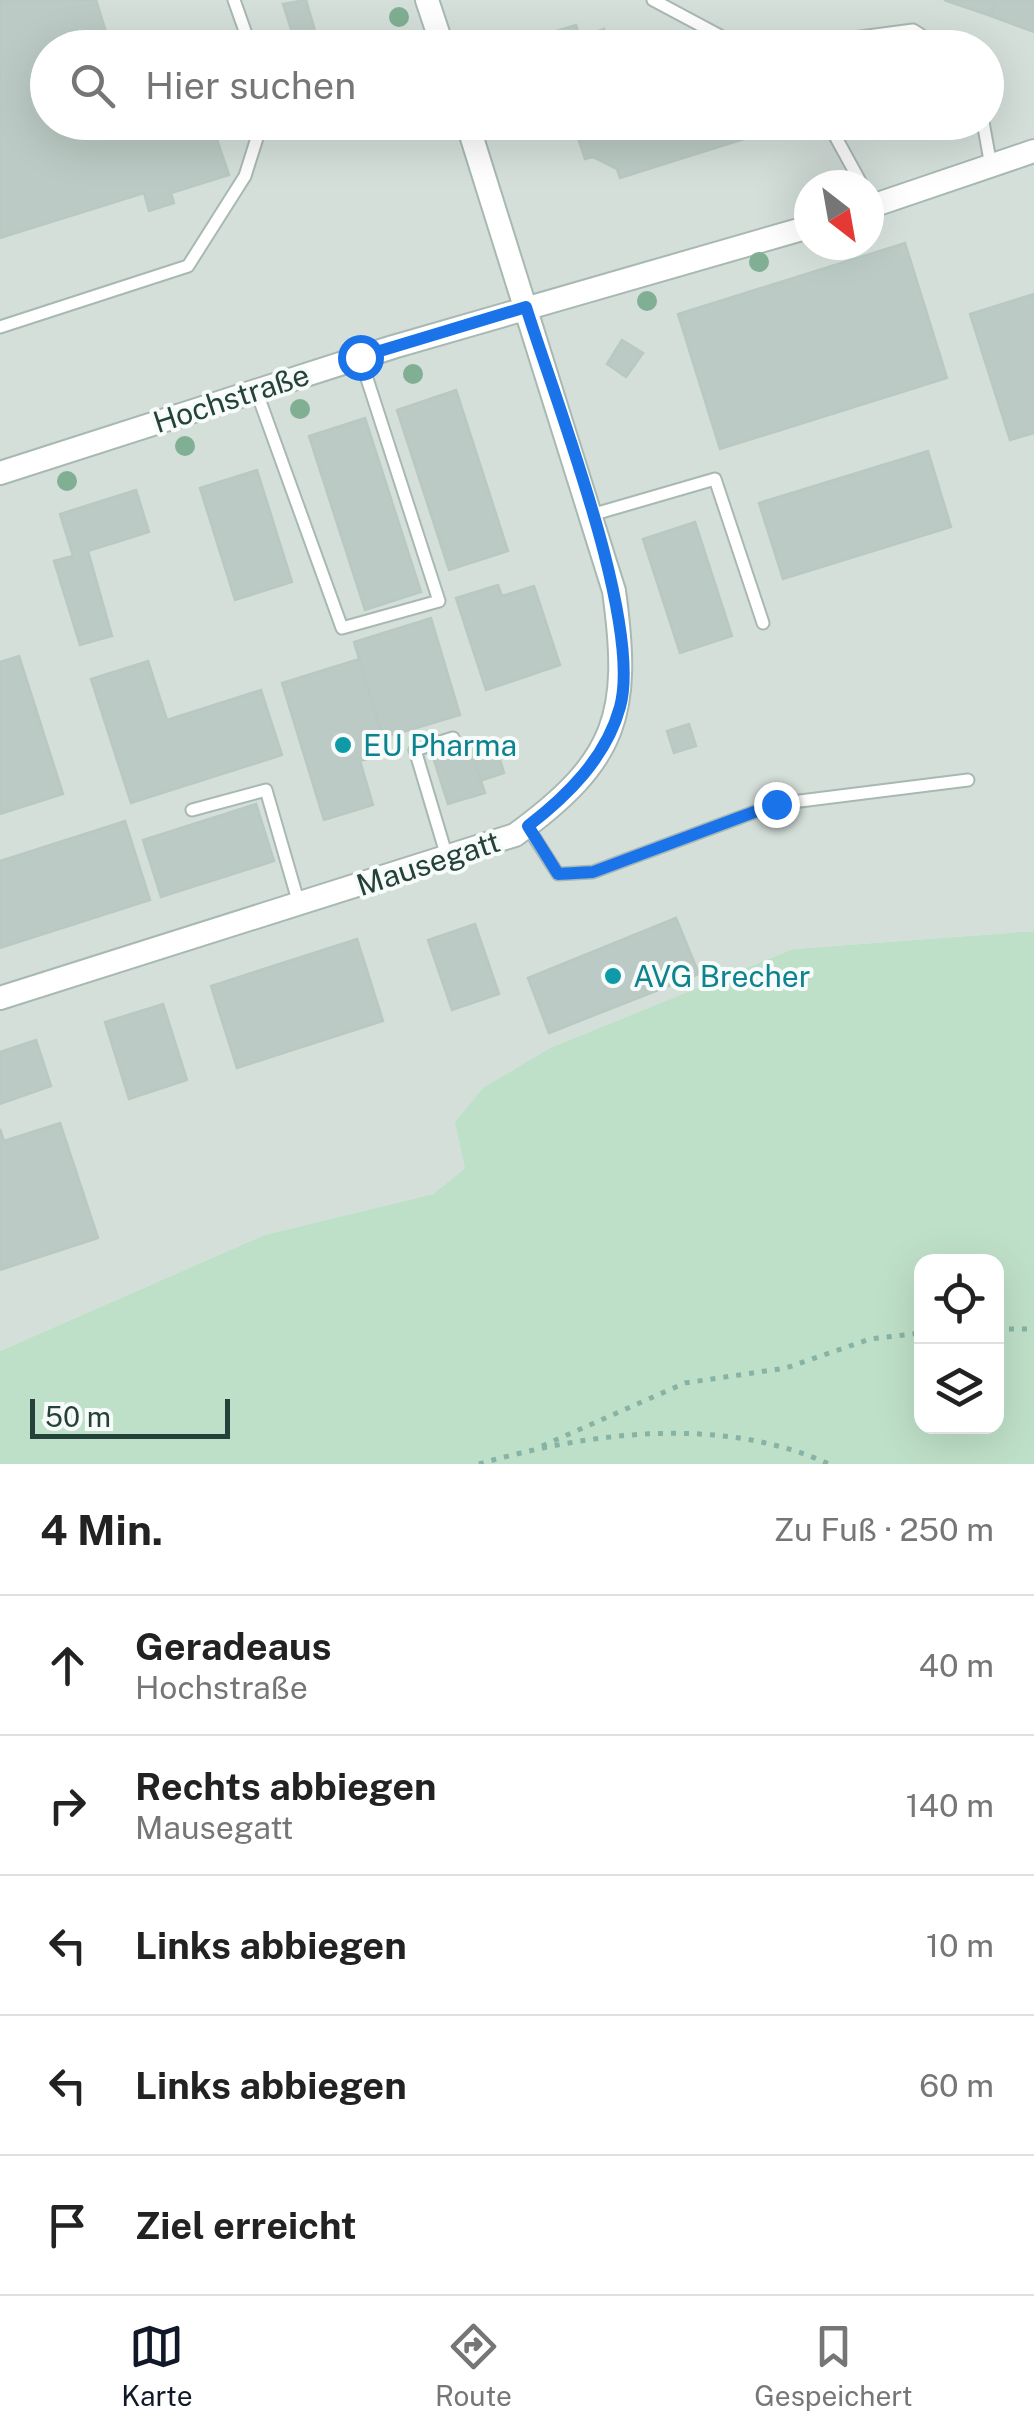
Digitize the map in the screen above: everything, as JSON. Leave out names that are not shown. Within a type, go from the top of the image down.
[{"type":"street","points":[[428,0],[437,30]]},
{"type":"street","name":"Mausegatt","points":[[0,998],[515,835],[568,796],[598,753],[620,706],[622,652],[614,591],[473,140]]},
{"type":"street","points":[[884,195],[1034,152]]},
{"type":"street","name":"Hochstraße","points":[[0,472],[360,357],[794,231]]},
{"type":"lane","points":[[234,0],[245,30]]},
{"type":"lane","points":[[654,0],[710,30]]},
{"type":"lane","points":[[0,327],[188,266],[245,176],[256,140]]},
{"type":"lane","points":[[839,140],[854,170]]},
{"type":"lane","points":[[986,140],[991,166]]},
{"type":"lane","points":[[256,390],[342,628],[439,600],[360,357]]},
{"type":"lane","points":[[591,515],[715,478],[763,624]]},
{"type":"lane","points":[[447,856],[415,750],[454,738]]},
{"type":"lane","points":[[528,826],[558,874],[593,872],[776,804],[968,780]]},
{"type":"lane","points":[[192,810],[266,790],[299,904]]},
{"type":"path","points":[[1004,1329],[1034,1329]]},
{"type":"path","points":[[479,1464],[542,1446],[685,1384],[786,1368],[870,1339],[914,1334]]},
{"type":"path","points":[[542,1446],[671,1433],[719,1434],[829,1464]]},
{"type":"shaded area","points":[[0,0],[1034,0],[1034,931],[793,949],[552,1047],[465,1168],[433,1194],[264,1235],[0,1351]]},
{"type":"green space","points":[[1034,931],[1034,1464],[0,1464],[0,1351],[264,1235],[433,1194],[465,1168],[455,1122],[483,1088],[552,1047],[793,949]]},
{"type":"building","points":[[0,0],[96,0],[105,30],[30,30],[30,140],[217,140],[229,175],[171,193],[174,203],[149,211],[144,193],[0,238]]},
{"type":"building","points":[[306,0],[315,30],[291,30],[283,4]]},
{"type":"building","points":[[944,0],[996,0],[991,16]]},
{"type":"building","points":[[996,0],[1034,0],[1034,32],[991,16]]},
{"type":"building","points":[[579,140],[740,140],[620,178],[617,169],[593,157],[585,159]]},
{"type":"building","points":[[905,243],[947,378],[720,449],[678,314],[851,260],[884,260],[884,250]]},
{"type":"building","points":[[1034,294],[1034,433],[1010,440],[970,314]]},
{"type":"building","points":[[622,340],[643,353],[626,377],[607,364]]},
{"type":"building","points":[[456,390],[508,551],[449,570],[397,410]]},
{"type":"building","points":[[365,418],[421,592],[365,610],[309,436]]},
{"type":"building","points":[[928,451],[951,527],[783,579],[759,503]]},
{"type":"building","points":[[257,470],[292,582],[235,600],[200,488]]},
{"type":"building","points":[[136,490],[149,532],[88,551],[112,636],[80,645],[54,561],[73,556],[60,514]]},
{"type":"building","points":[[695,522],[732,636],[680,653],[643,539]]},
{"type":"building","points":[[498,585],[502,596],[534,586],[560,665],[486,690],[456,598]]},
{"type":"building","points":[[431,618],[460,715],[383,738],[354,642]]},
{"type":"building","points":[[19,656],[63,794],[0,814],[0,662]]},
{"type":"building","name":"EU Pharma","points":[[359,659],[387,753],[360,761],[373,805],[324,820],[282,683]]},
{"type":"building","points":[[148,661],[167,720],[261,690],[282,755],[131,803],[91,679]]},
{"type":"building","points":[[689,724],[696,746],[674,753],[667,731]]},
{"type":"building","points":[[494,740],[504,773],[480,781],[470,748]]},
{"type":"building","points":[[470,748],[485,793],[448,804],[434,760]]},
{"type":"building","points":[[256,804],[274,861],[161,897],[143,840]]},
{"type":"building","points":[[125,821],[150,900],[0,948],[0,861]]},
{"type":"building","name":"AVG Brecher","points":[[676,918],[699,974],[549,1033],[528,978]]},
{"type":"building","points":[[475,924],[499,994],[452,1010],[428,940]]},
{"type":"building","points":[[357,939],[383,1021],[237,1068],[211,986]]},
{"type":"building","points":[[163,1004],[187,1080],[129,1099],[105,1022]]},
{"type":"building","points":[[36,1040],[51,1086],[0,1104],[0,1052]]},
{"type":"building","points":[[60,1123],[98,1238],[0,1270],[0,1129],[4,1141]]},
{"type":"place","name":"EU Pharma","points":[[343,745]]},
{"type":"place","name":"AVG Brecher","points":[[613,976]]},
{"type":"route","points":[[360,357],[526,307],[614,591],[622,652],[620,706],[598,753],[568,796],[528,826],[558,874],[593,872],[776,804]]}]
